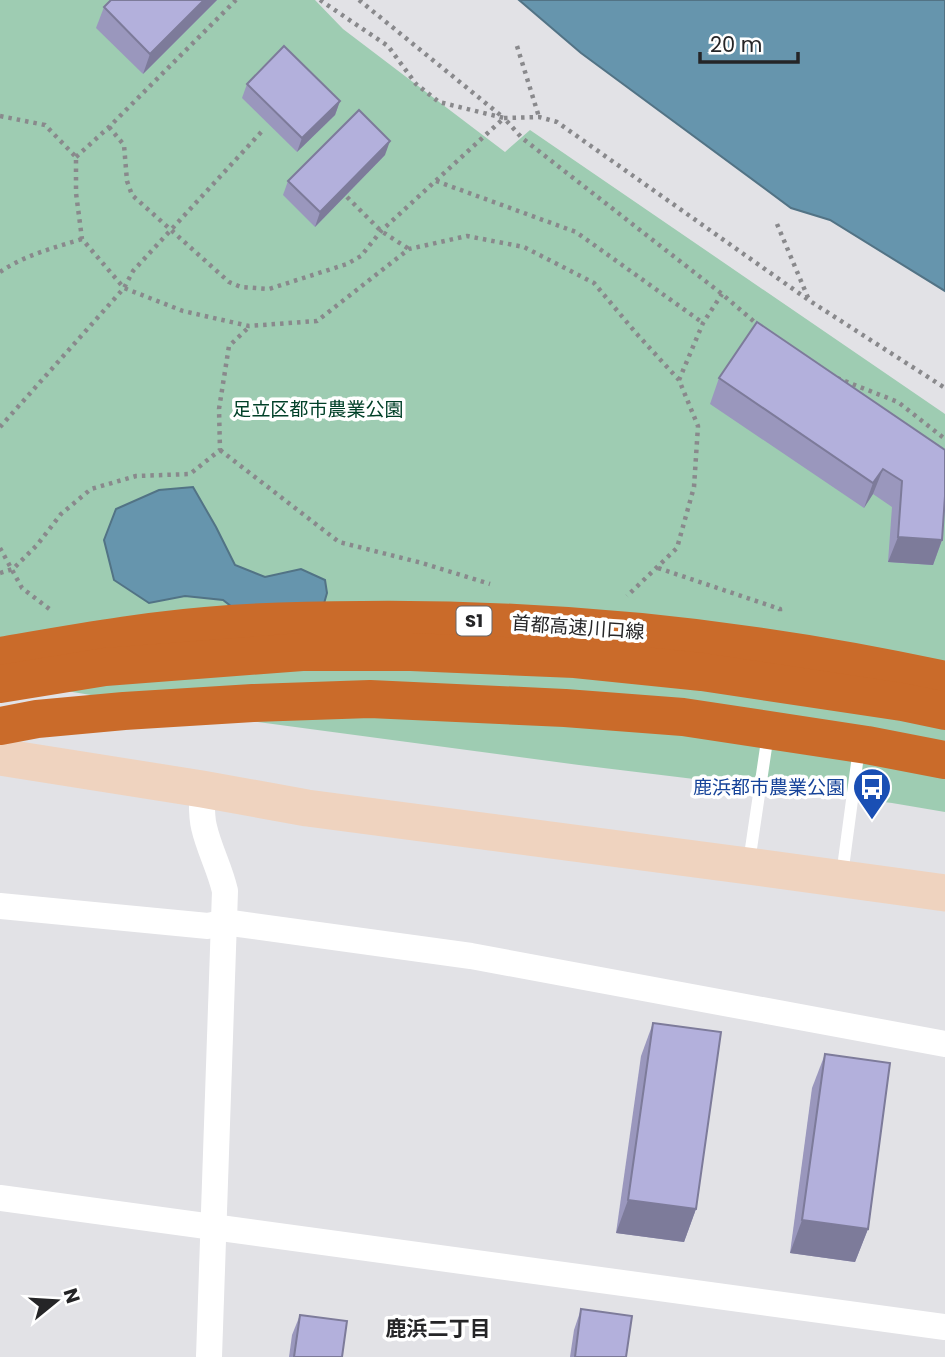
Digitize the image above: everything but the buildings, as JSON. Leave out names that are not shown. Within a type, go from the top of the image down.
[{"type":"highway","name":"首都高速川口線","points":[[0,656],[116,636],[230,624],[341,620],[495,621],[585,626],[704,638],[864,662],[945,680]]},
{"type":"highway","points":[[0,684],[105,667],[302,652],[411,652],[575,659],[702,672],[945,711]]},
{"type":"highway","points":[[0,726],[37,719],[124,711],[370,699],[683,716],[867,745],[945,762]]},
{"type":"street","points":[[0,757],[307,808],[945,893]]},
{"type":"street","points":[[202,789],[204,828],[225,891],[209,1357]]},
{"type":"street","points":[[0,906],[208,926],[224,922],[471,956],[945,1044]]},
{"type":"street","points":[[0,1198],[945,1327]]},
{"type":"lane","points":[[748,866],[768,734],[938,764],[945,762]]},
{"type":"lane","points":[[841,879],[859,748]]},
{"type":"path","points":[[76,157],[236,0]]},
{"type":"path","points":[[320,0],[388,46],[416,84],[439,102],[505,118],[539,117],[557,122],[810,300],[945,388]]},
{"type":"path","points":[[359,0],[505,118],[522,138],[764,330]]},
{"type":"path","points":[[517,46],[539,117]]},
{"type":"path","points":[[0,116],[45,125],[76,157],[76,193],[82,239],[124,288],[183,311],[249,326],[317,321],[409,249],[467,236],[524,247],[594,283],[679,380],[698,426],[694,487],[677,548],[627,596]]},
{"type":"path","points":[[109,127],[124,145],[127,181],[132,195],[229,282],[241,287],[269,289],[362,257],[381,231],[505,118]]},
{"type":"path","points":[[0,427],[124,288],[133,271],[264,129]]},
{"type":"path","points":[[436,181],[576,232],[703,323]]},
{"type":"path","points":[[347,197],[381,231],[409,249]]},
{"type":"path","points":[[777,224],[810,300]]},
{"type":"path","points":[[0,272],[17,261],[82,239]]},
{"type":"path","points":[[679,380],[703,323],[722,294]]},
{"type":"path","points":[[220,450],[219,409],[229,346],[249,326]]},
{"type":"path","points":[[829,375],[898,402],[945,439]]},
{"type":"path","points":[[0,573],[13,569],[37,545],[61,514],[91,489],[136,476],[190,474],[220,450]]},
{"type":"path","points":[[220,450],[339,542],[494,585]]},
{"type":"path","points":[[0,548],[22,588],[58,615]]},
{"type":"green space","name":"足立区都市農業公園","points":[[0,0],[315,0],[343,29],[505,152],[530,130],[945,414],[945,812],[242,720],[0,680]]},
{"type":"water","points":[[519,0],[945,0],[945,291],[830,220],[791,208],[581,53]]},
{"type":"water","points":[[193,487],[235,565],[265,577],[301,569],[325,580],[327,593],[321,614],[267,634],[223,600],[185,596],[149,603],[114,580],[104,540],[116,509],[159,490]]},
{"type":"place","name":"鹿浜都市農業公園","points":[[872,821]]},
{"type":"district","name":"鹿浜二丁目","points":[[438,1329]]}]
